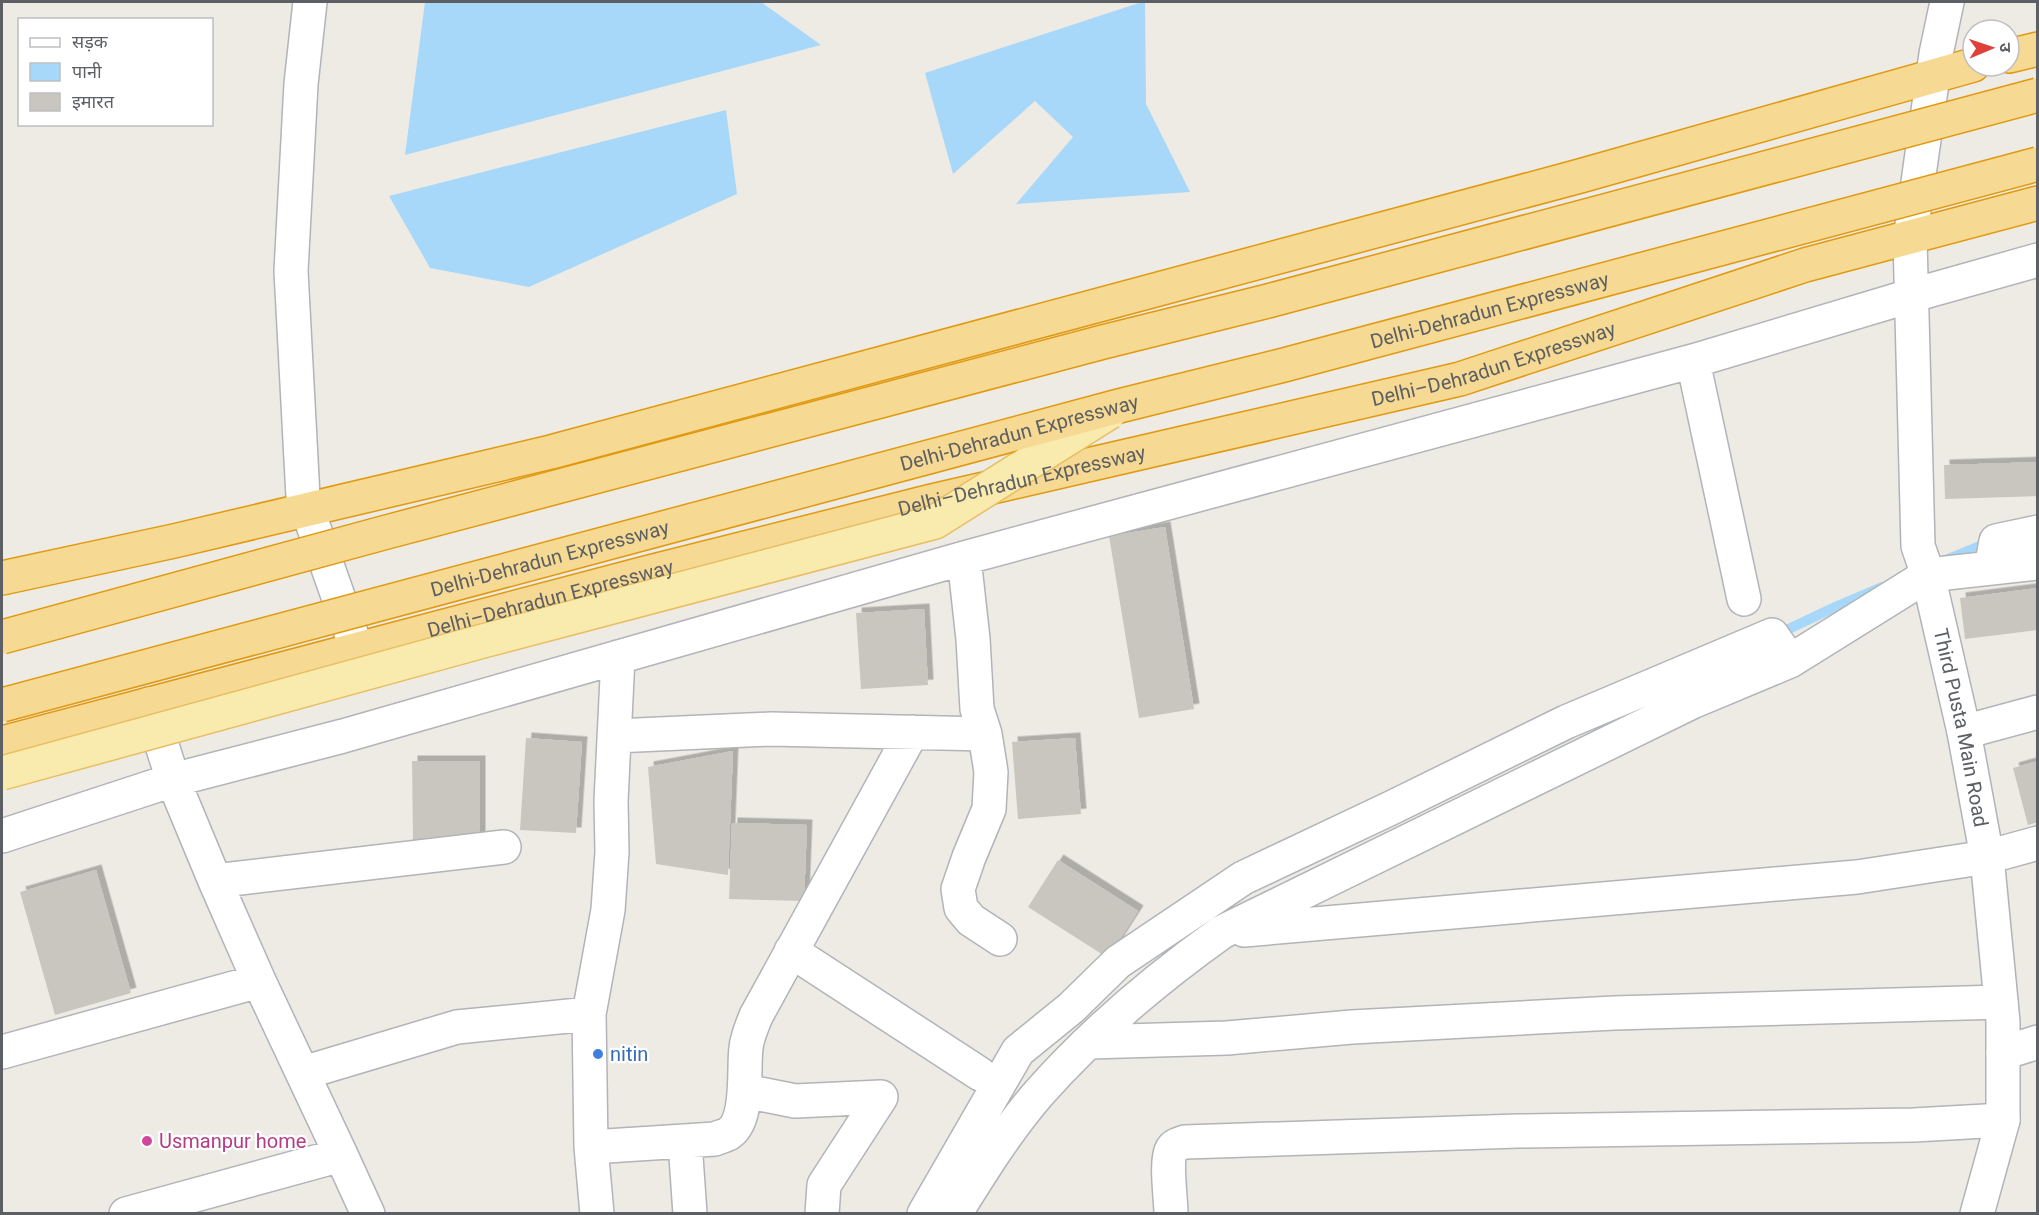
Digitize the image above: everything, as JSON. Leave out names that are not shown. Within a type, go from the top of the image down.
[{"type":"highway","points":[[2021,53],[2037,49]]},
{"type":"highway","points":[[2,578],[550,452],[1568,180],[1961,68]]},
{"type":"highway","points":[[2,636],[2037,95]]},
{"type":"highway","name":"Delhi-Dehradun Expressway","points":[[2,705],[1119,406],[1284,365],[2037,164]]},
{"type":"highway","name":"Delhi–Dehradun Expressway","points":[[2,743],[932,501],[1460,379],[1805,266],[2037,203]]},
{"type":"main road","points":[[2,773],[483,641],[936,522],[1119,406]]},
{"type":"street","points":[[310,2],[301,84],[291,271],[303,496],[357,650]]},
{"type":"street","name":"Third Pusta Main Road","points":[[1947,2],[1933,75],[1910,238],[1910,296],[1923,560],[1964,732],[1987,857],[2001,1002],[2002,1120],[1977,1214]]},
{"type":"street","points":[[2,836],[173,780],[343,736],[964,558],[1693,361],[2037,260]]},
{"type":"street","points":[[1693,361],[1744,599]]},
{"type":"street","points":[[1991,568],[1996,541],[2037,532]]},
{"type":"street","points":[[964,558],[973,639],[977,709],[985,734],[992,772],[989,809],[958,889],[961,908],[972,920],[1000,939]]},
{"type":"street","points":[[955,1214],[993,1152],[1039,1094],[1089,1042],[1178,963],[1222,932],[1692,702],[1782,649],[1923,560],[1991,568],[2037,563]]},
{"type":"street","points":[[924,1214],[1018,1051],[1071,1008],[1118,962],[1243,878],[1566,722],[1782,649]]},
{"type":"street","points":[[597,1214],[591,1147],[589,1014],[608,910],[618,657]]},
{"type":"street","points":[[149,704],[173,780],[215,881],[368,1214]]},
{"type":"street","points":[[1964,732],[2037,712]]},
{"type":"street","points":[[615,736],[771,729],[985,734]]},
{"type":"street","points":[[591,1147],[685,1142],[714,1139],[730,1133],[741,1115],[745,1091],[746,1045],[756,1016],[912,732]]},
{"type":"street","points":[[1222,932],[1315,922],[1857,877],[1987,857],[2037,843]]},
{"type":"street","points":[[215,881],[504,847]]},
{"type":"street","points":[[791,951],[980,1074]]},
{"type":"street","points":[[2,1052],[259,981]]},
{"type":"street","points":[[1089,1042],[1227,1038],[1352,1027],[1614,1013],[2001,1002]]},
{"type":"street","points":[[303,1073],[457,1027],[589,1014]]},
{"type":"street","points":[[2003,1053],[2037,1042]]},
{"type":"street","points":[[745,1091],[795,1101],[881,1097],[824,1185],[822,1214]]},
{"type":"street","points":[[1171,1214],[1170,1150],[1176,1145],[1185,1143],[1518,1131],[1914,1125],[2002,1120]]},
{"type":"street","points":[[685,1142],[690,1214]]},
{"type":"street","points":[[126,1214],[341,1155]]},
{"type":"water","points":[[425,2],[761,2],[821,45],[405,155]]},
{"type":"water","points":[[1145,2],[1146,104],[1190,192],[1016,204],[1073,137],[1035,101],[953,174],[925,73]]},
{"type":"water","points":[[726,110],[737,194],[529,287],[430,268],[389,196]]},
{"type":"building","points":[[2038,462],[2038,496],[1945,499],[1944,465]]},
{"type":"building","points":[[1165,527],[1194,709],[1139,718],[1109,536]]},
{"type":"building","points":[[2038,588],[2038,630],[1965,639],[1960,598]]},
{"type":"building","points":[[924,609],[928,685],[861,689],[856,613]]},
{"type":"building","points":[[526,738],[582,742],[576,833],[520,830]]},
{"type":"building","points":[[1075,738],[1081,814],[1018,819],[1012,742]]},
{"type":"building","points":[[733,751],[728,875],[656,864],[648,767]]},
{"type":"building","points":[[412,761],[480,761],[480,842],[413,842]]},
{"type":"building","points":[[2038,761],[2038,822],[2028,825],[2013,768]]},
{"type":"building","points":[[732,823],[807,825],[804,901],[729,899]]},
{"type":"building","points":[[1058,860],[1138,911],[1108,958],[1028,907]]},
{"type":"building","points":[[96,870],[131,993],[55,1015],[20,892]]},
{"type":"waterway","points":[[1946,560],[1990,542]]},
{"type":"waterway","points":[[1776,635],[1882,587]]},
{"type":"place","name":"nitin","points":[[598,1054]]},
{"type":"place","name":"Usmanpur home","points":[[147,1141]]}]
